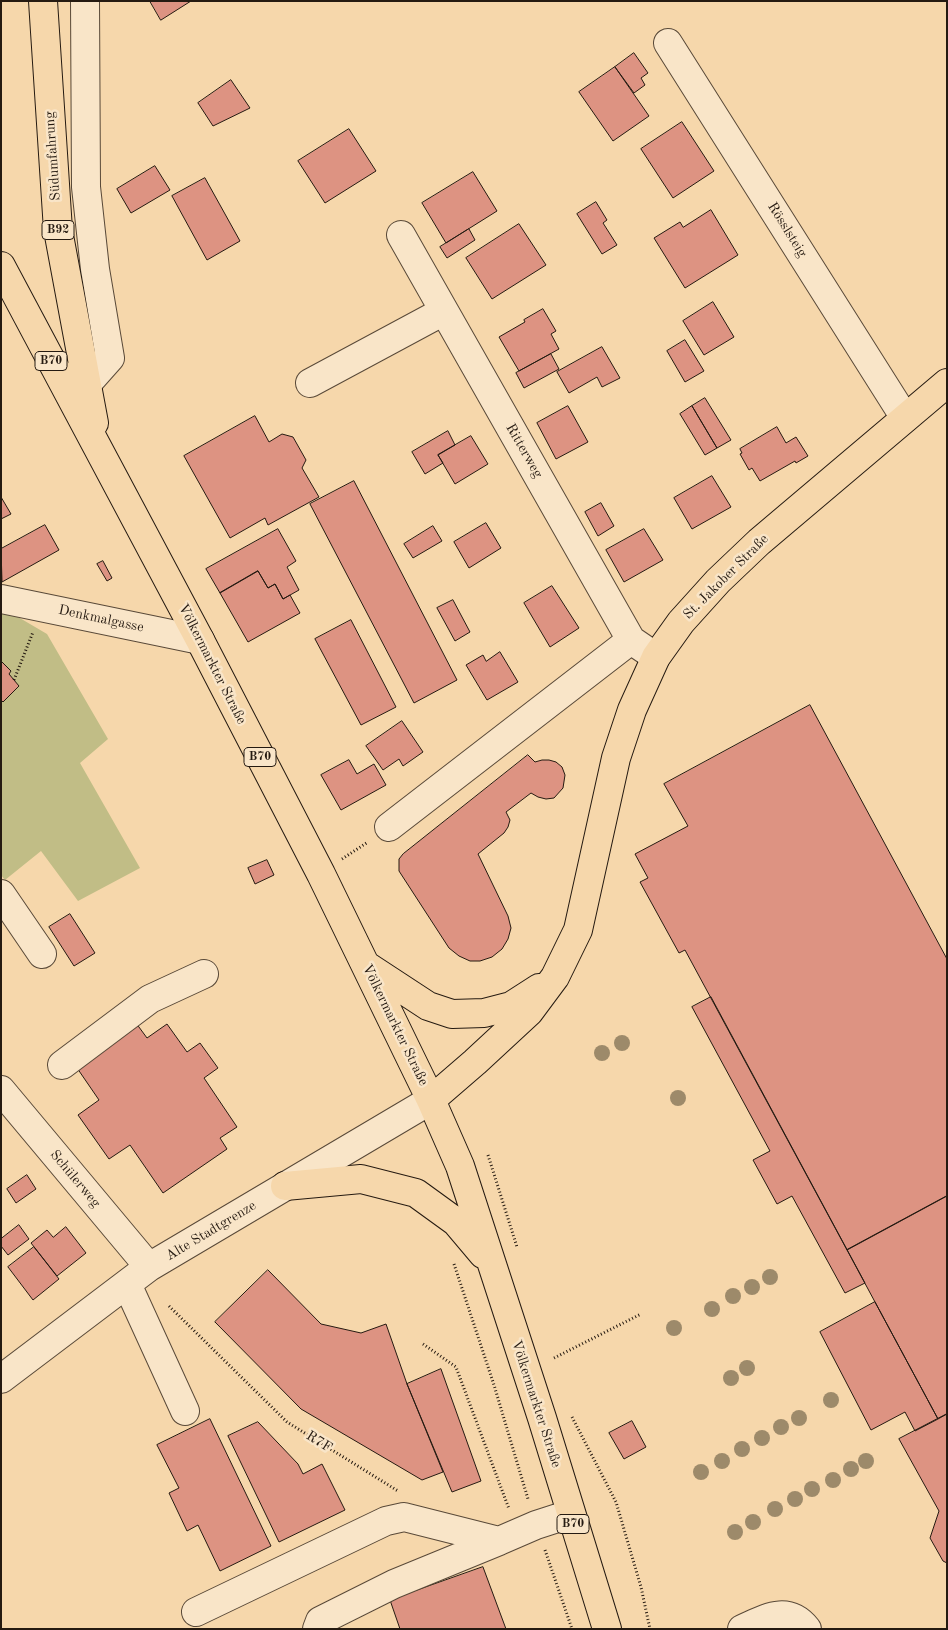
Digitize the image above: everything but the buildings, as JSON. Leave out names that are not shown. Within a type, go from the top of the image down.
[{"type":"main road","name":"Südumfahrung","points":[[44,1],[58,230],[86,385],[102,456]]},
{"type":"main road","name":"B70","points":[[1,266],[102,456]]},
{"type":"main road","name":"St. Jakober Straße","points":[[432,1100],[529,1012],[556,977],[578,930],[616,758],[632,710],[656,657],[681,622],[718,581],[759,542],[947,383]]},
{"type":"main road","name":"Völkermarkter Straße","points":[[102,456],[200,640],[320,874],[432,1100],[460,1166],[542,1418],[570,1514],[607,1629]]},
{"type":"main road","points":[[366,965],[428,1006],[452,1014],[484,1013],[511,1006],[556,977]]},
{"type":"main road","points":[[286,1186],[361,1179],[416,1193],[456,1222],[490,1263]]},
{"type":"street","points":[[85,1],[86,187],[95,269],[110,358],[86,385]]},
{"type":"street","name":"Rösslsteig","points":[[668,43],[905,418]]},
{"type":"street","name":"Ritterweg","points":[[401,235],[631,640],[656,657]]},
{"type":"street","points":[[310,382],[444,311]]},
{"type":"street","name":"Denkmalgasse","points":[[1,599],[200,640]]},
{"type":"street","points":[[389,827],[631,640]]},
{"type":"street","points":[[1,894],[42,954]]},
{"type":"street","points":[[62,1065],[150,999],[204,974]]},
{"type":"street","name":"Schülerweg","points":[[1,1090],[149,1267]]},
{"type":"street","name":"Alte Stadtgrenze","points":[[1,1379],[149,1267],[432,1100]]},
{"type":"street","points":[[127,1284],[185,1411]]},
{"type":"street","points":[[317,1629],[320,1621],[394,1584],[517,1533],[570,1514]]},
{"type":"street","points":[[196,1612],[386,1521],[404,1518],[438,1526],[517,1533]]},
{"type":"street","points":[[742,1629],[775,1615],[783,1614],[803,1624],[807,1629]]},
{"type":"path","points":[[14,680],[43,607]]},
{"type":"path","points":[[320,874],[389,827]]},
{"type":"path","points":[[488,1154],[518,1247]]},
{"type":"path","points":[[454,1262],[494,1385],[517,1533]]},
{"type":"path","name":"R7F","points":[[168,1305],[287,1422],[402,1494]]},
{"type":"path","points":[[554,1358],[641,1314]]},
{"type":"path","points":[[423,1344],[456,1367],[517,1533],[572,1629]]},
{"type":"path","points":[[550,1349],[556,1367]]},
{"type":"path","points":[[571,1411],[573,1420],[616,1502],[641,1587],[650,1629]]},
{"type":"shaded area","points":[[1,607],[47,634],[108,739],[80,763],[140,868],[78,901],[41,851],[5,880],[1,875]]}]
